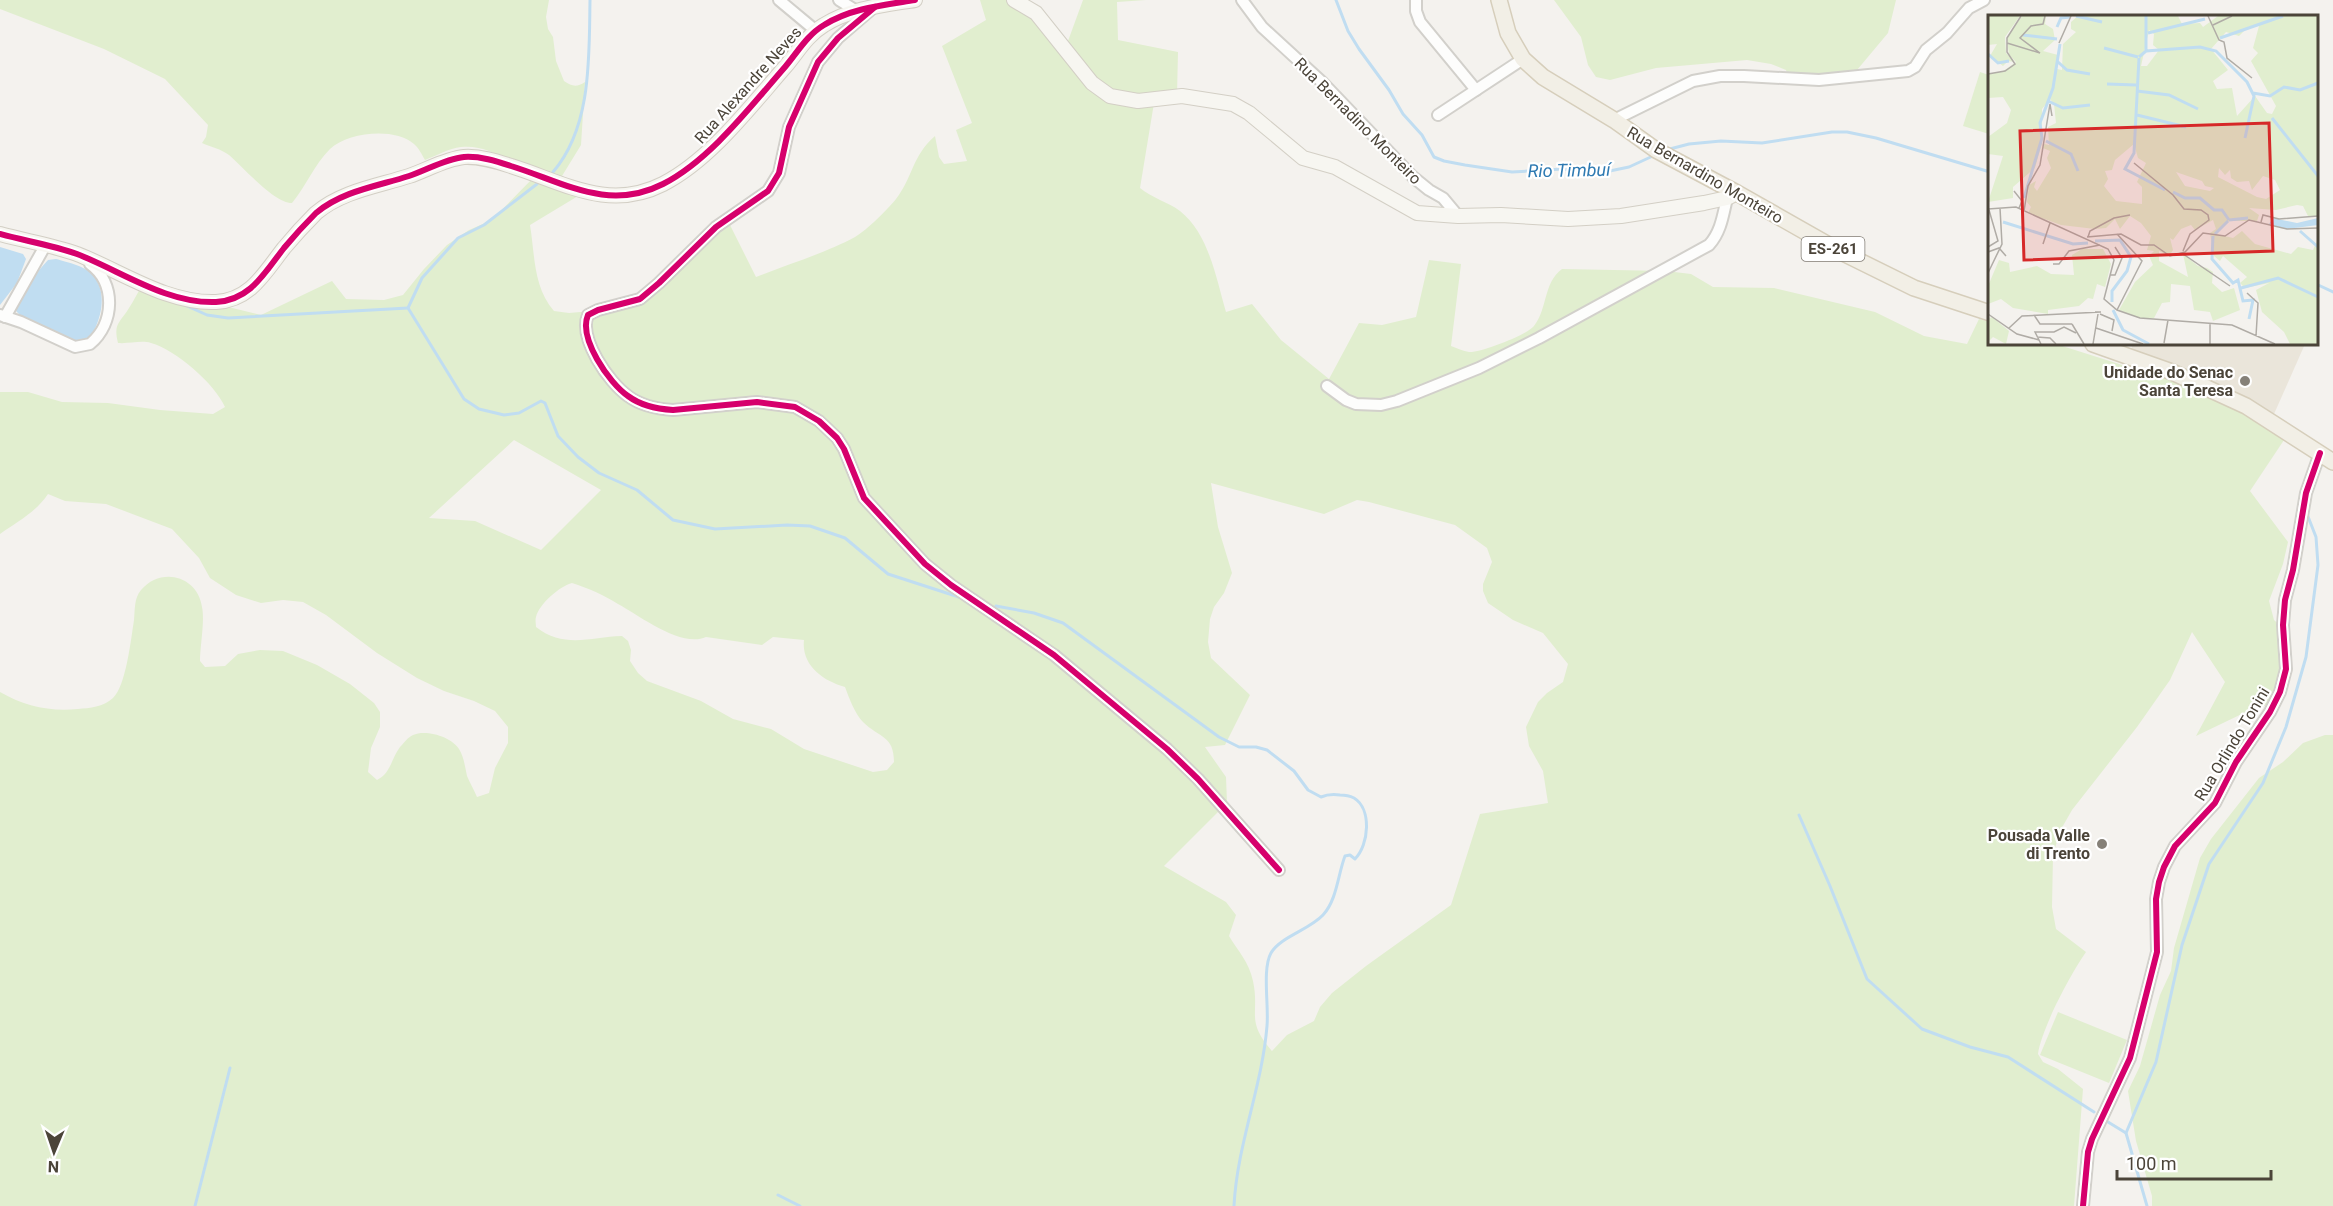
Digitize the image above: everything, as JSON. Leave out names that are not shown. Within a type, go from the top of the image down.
[{"type":"main road","name":"Rua Bernardino Monteiro","points":[[1499,0],[1508,33],[1522,59],[1544,77],[1614,120],[1656,150],[1732,195],[1840,252],[1914,288],[1988,313]]},
{"type":"main road","points":[[2095,345],[2172,372],[2246,406],[2333,462]]},
{"type":"street","points":[[779,0],[815,30]]},
{"type":"street","points":[[839,0],[855,10]]},
{"type":"street","name":"Rua Alexandre Neves","points":[[75,253],[171,295],[195,301],[217,302],[232,299],[254,287],[297,233],[327,206],[373,186],[452,160],[467,157],[502,163],[586,193],[629,196],[651,189],[676,176],[707,153],[760,96],[815,30],[855,10],[915,0]]},
{"type":"street","points":[[1014,0],[1035,14],[1092,83],[1110,96],[1138,101],[1192,97],[1233,104],[1249,113],[1303,158],[1335,167],[1417,213],[1568,219],[1621,216],[1704,203],[1732,195]]},
{"type":"street","name":"Rua Bernadino Monteiro","points":[[1242,0],[1262,27],[1323,83],[1413,177],[1428,190],[1443,198],[1458,216]]},
{"type":"street","points":[[1416,0],[1416,11],[1420,22],[1476,90]]},
{"type":"street","points":[[1614,120],[1693,81],[1720,76],[1819,80],[1901,71],[1915,67],[1926,50],[1947,33],[1970,8],[1984,0]]},
{"type":"street","points":[[875,7],[838,38],[818,62],[789,127],[778,172],[768,191],[716,227],[640,299],[598,310],[588,315],[585,328],[591,346],[616,387],[629,398],[643,404],[673,410],[757,402],[782,404],[807,412],[819,421],[837,438],[844,449],[864,498],[925,564],[951,585],[1054,655],[1167,749],[1198,779],[1279,870]]},
{"type":"street","points":[[1438,115],[1522,59]]},
{"type":"street","points":[[1327,386],[1346,400],[1356,404],[1380,405],[1397,401],[1479,368],[1539,338],[1709,245],[1716,237],[1732,195]]},
{"type":"street","points":[[0,234],[75,253],[99,271],[109,291],[108,312],[104,326],[96,339],[85,347],[75,347],[3,316],[45,246]]},
{"type":"street","name":"Rua Orlindo Tonini","points":[[2083,1206],[2088,1152],[2130,1058],[2144,997],[2154,969],[2157,939],[2156,899],[2164,867],[2175,846],[2214,803],[2236,762],[2270,712],[2280,692],[2286,669],[2283,625],[2285,600],[2293,570],[2306,493],[2320,453]]},
{"type":"shaded area","name":"Unidade do Senac Santa Teresa","points":[[2133,345],[2305,345],[2274,414],[2131,349]]},
{"type":"green space","points":[[0,0],[549,0],[546,17],[548,29],[553,37],[556,61],[564,81],[574,86],[585,82],[581,145],[562,176],[588,190],[530,225],[536,270],[542,292],[554,311],[569,313],[603,310],[634,298],[728,221],[756,277],[844,243],[865,230],[896,199],[917,159],[935,136],[939,157],[944,164],[967,161],[956,130],[972,123],[942,46],[986,20],[980,0],[1025,0],[1044,12],[1068,41],[1083,0],[1146,0],[1117,2],[1118,40],[1178,52],[1177,95],[1154,103],[1140,188],[1180,211],[1198,232],[1215,271],[1226,312],[1252,304],[1281,340],[1329,379],[1359,323],[1382,325],[1416,317],[1429,260],[1461,264],[1451,346],[1469,352],[1503,343],[1530,330],[1542,311],[1548,288],[1562,269],[1666,271],[1691,274],[1713,287],[1774,288],[1875,312],[1924,336],[1967,344],[1979,319],[1988,322],[1988,345],[2059,345],[2201,390],[2234,406],[2286,437],[2250,491],[2288,542],[2283,564],[2269,601],[2274,620],[2284,629],[2287,669],[2277,692],[2267,705],[2248,711],[2196,736],[2225,682],[2192,632],[2170,680],[2137,727],[2072,810],[2060,831],[2053,855],[2052,907],[2056,929],[2086,952],[2058,1002],[2038,1054],[2043,1062],[2058,1069],[2083,1089],[2074,1206],[0,1206],[0,692],[18,701],[57,710],[92,707],[109,701],[118,692],[125,673],[135,604],[139,593],[158,578],[178,578],[194,588],[199,596],[203,619],[200,661],[205,667],[225,666],[238,654],[260,650],[283,651],[317,665],[350,684],[374,703],[380,712],[380,727],[371,748],[368,772],[377,780],[388,770],[400,747],[409,737],[418,733],[431,734],[451,741],[459,749],[467,776],[477,797],[489,793],[495,768],[508,743],[508,727],[495,711],[417,678],[377,653],[326,615],[303,602],[283,600],[261,603],[236,595],[210,578],[199,558],[172,529],[106,504],[65,501],[48,494],[32,511],[0,534],[0,392],[28,392],[62,402],[108,403],[213,414],[225,407],[204,378],[172,353],[151,343],[118,343],[116,331],[118,324],[142,286],[261,315],[332,281],[346,299],[384,300],[403,295],[447,245],[469,230],[492,220],[534,177],[481,148],[456,148],[425,160],[416,146],[406,139],[384,134],[359,135],[338,143],[330,149],[292,203],[285,201],[259,184],[229,155],[202,143],[206,137],[208,125],[165,79],[104,49],[0,9]],"holes":[[[514,440],[601,490],[541,550],[475,521],[429,518]],[[1211,483],[1324,514],[1357,500],[1455,525],[1487,548],[1492,562],[1483,584],[1483,591],[1488,603],[1513,620],[1543,633],[1568,664],[1563,682],[1538,702],[1526,727],[1529,746],[1543,771],[1548,803],[1480,814],[1451,905],[1332,993],[1320,1007],[1314,1021],[1287,1035],[1272,1051],[1256,1024],[1255,992],[1251,974],[1229,936],[1236,915],[1226,902],[1164,866],[1227,803],[1226,777],[1205,747],[1225,745],[1250,695],[1211,658],[1208,642],[1210,619],[1214,607],[1224,593],[1232,573],[1218,527]],[[572,583],[596,592],[673,635],[685,638],[706,637],[762,645],[773,637],[804,640],[806,657],[815,671],[829,681],[845,687],[860,719],[888,742],[894,762],[887,770],[873,772],[804,749],[771,729],[733,719],[701,701],[647,681],[630,661],[631,650],[628,641],[622,636],[567,640],[546,634],[536,627],[538,612],[551,596]]]},
{"type":"green space","points":[[1554,0],[1896,0],[1888,33],[1857,70],[1826,79],[1789,80],[1786,70],[1771,64],[1747,60],[1656,68],[1610,80],[1596,77],[1588,65],[1581,37]]},
{"type":"green space","points":[[1980,72],[1988,75],[1988,134],[1963,126]]},
{"type":"green space","points":[[2325,735],[2333,735],[2333,1206],[2152,1206],[2152,1196],[2136,1141],[2128,1091],[2140,1066],[2160,995],[2171,971],[2174,948],[2200,858],[2211,839],[2259,778],[2283,762],[2303,743]]},
{"type":"green space","points":[[2058,1012],[2127,1040],[2109,1083],[2040,1055]]},
{"type":"water","points":[[0,247],[23,254],[26,259],[17,283],[0,305]]},
{"type":"water","points":[[56,259],[87,270],[98,283],[102,299],[100,315],[90,338],[73,342],[21,316],[16,311],[33,277],[48,260]]},
{"type":"waterway","points":[[553,172],[566,154],[582,113],[588,67],[590,0]]},
{"type":"waterway","name":"Rio Timbuí","points":[[1336,0],[1348,31],[1359,49],[1389,90],[1403,114],[1422,135],[1434,157],[1444,161],[1512,172],[1563,169],[1600,173],[1629,167],[1655,155]]},
{"type":"waterway","name":"Rio Timbuí","points":[[1666,150],[1689,144],[1721,141],[1762,143],[1832,132],[1847,132],[1876,138],[1988,171]]},
{"type":"waterway","points":[[408,308],[422,278],[458,238],[484,225],[537,184]]},
{"type":"waterway","name":"Rio Timbuí","points":[[2318,285],[2333,292]]},
{"type":"waterway","points":[[187,306],[207,315],[228,318],[408,308]]},
{"type":"waterway","points":[[408,308],[464,399],[479,409],[504,415],[519,413],[541,401],[545,403],[558,436],[578,457],[599,473],[637,490],[673,520],[715,529],[810,526],[845,538],[888,574],[965,599]]},
{"type":"waterway","points":[[2147,1206],[2126,1133],[2156,1062],[2182,945],[2209,864],[2263,783],[2286,727],[2306,657],[2318,565],[2316,537],[2307,514]]},
{"type":"waterway","points":[[996,606],[1034,613],[1063,623],[1219,737],[1239,747],[1256,747],[1267,750],[1294,771],[1308,790],[1321,797],[1333,794],[1352,797],[1360,803],[1364,810],[1366,836],[1363,845],[1355,859],[1350,855],[1345,856],[1328,909],[1317,920],[1275,947],[1268,960],[1264,1049],[1240,1161],[1234,1206]]},
{"type":"waterway","points":[[1799,815],[1867,979],[1922,1029],[1970,1047],[2008,1057],[2094,1112]]},
{"type":"waterway","points":[[195,1206],[230,1068]]},
{"type":"waterway","points":[[2108,1122],[2126,1133]]},
{"type":"waterway","points":[[778,1195],[800,1206]]},
{"type":"cycle path","points":[[0,234],[77,254],[180,298],[216,302],[228,300],[239,296],[256,283],[316,213],[337,199],[450,160],[464,157],[488,159],[586,192],[604,195],[643,192],[663,184],[680,174],[713,147],[818,29],[834,19],[856,11],[915,0]]},
{"type":"cycle path","points":[[875,7],[838,38],[818,62],[789,127],[779,173],[768,191],[716,227],[640,299],[598,310],[588,315],[587,336],[591,347],[604,371],[620,390],[638,402],[649,406],[673,410],[757,402],[795,407],[819,421],[837,438],[844,449],[864,498],[925,564],[951,585],[1054,655],[1167,749],[1198,779],[1279,870]]},
{"type":"cycle path","points":[[2083,1206],[2088,1152],[2130,1058],[2157,952],[2156,899],[2164,867],[2175,846],[2215,803],[2236,762],[2270,712],[2280,692],[2286,669],[2283,625],[2285,600],[2293,570],[2306,493],[2320,453]]},
{"type":"place","name":"Unidade do Senac Santa Teresa","points":[[2245,381]]},
{"type":"place","name":"Pousada Valle di Trento","points":[[2102,844]]}]
